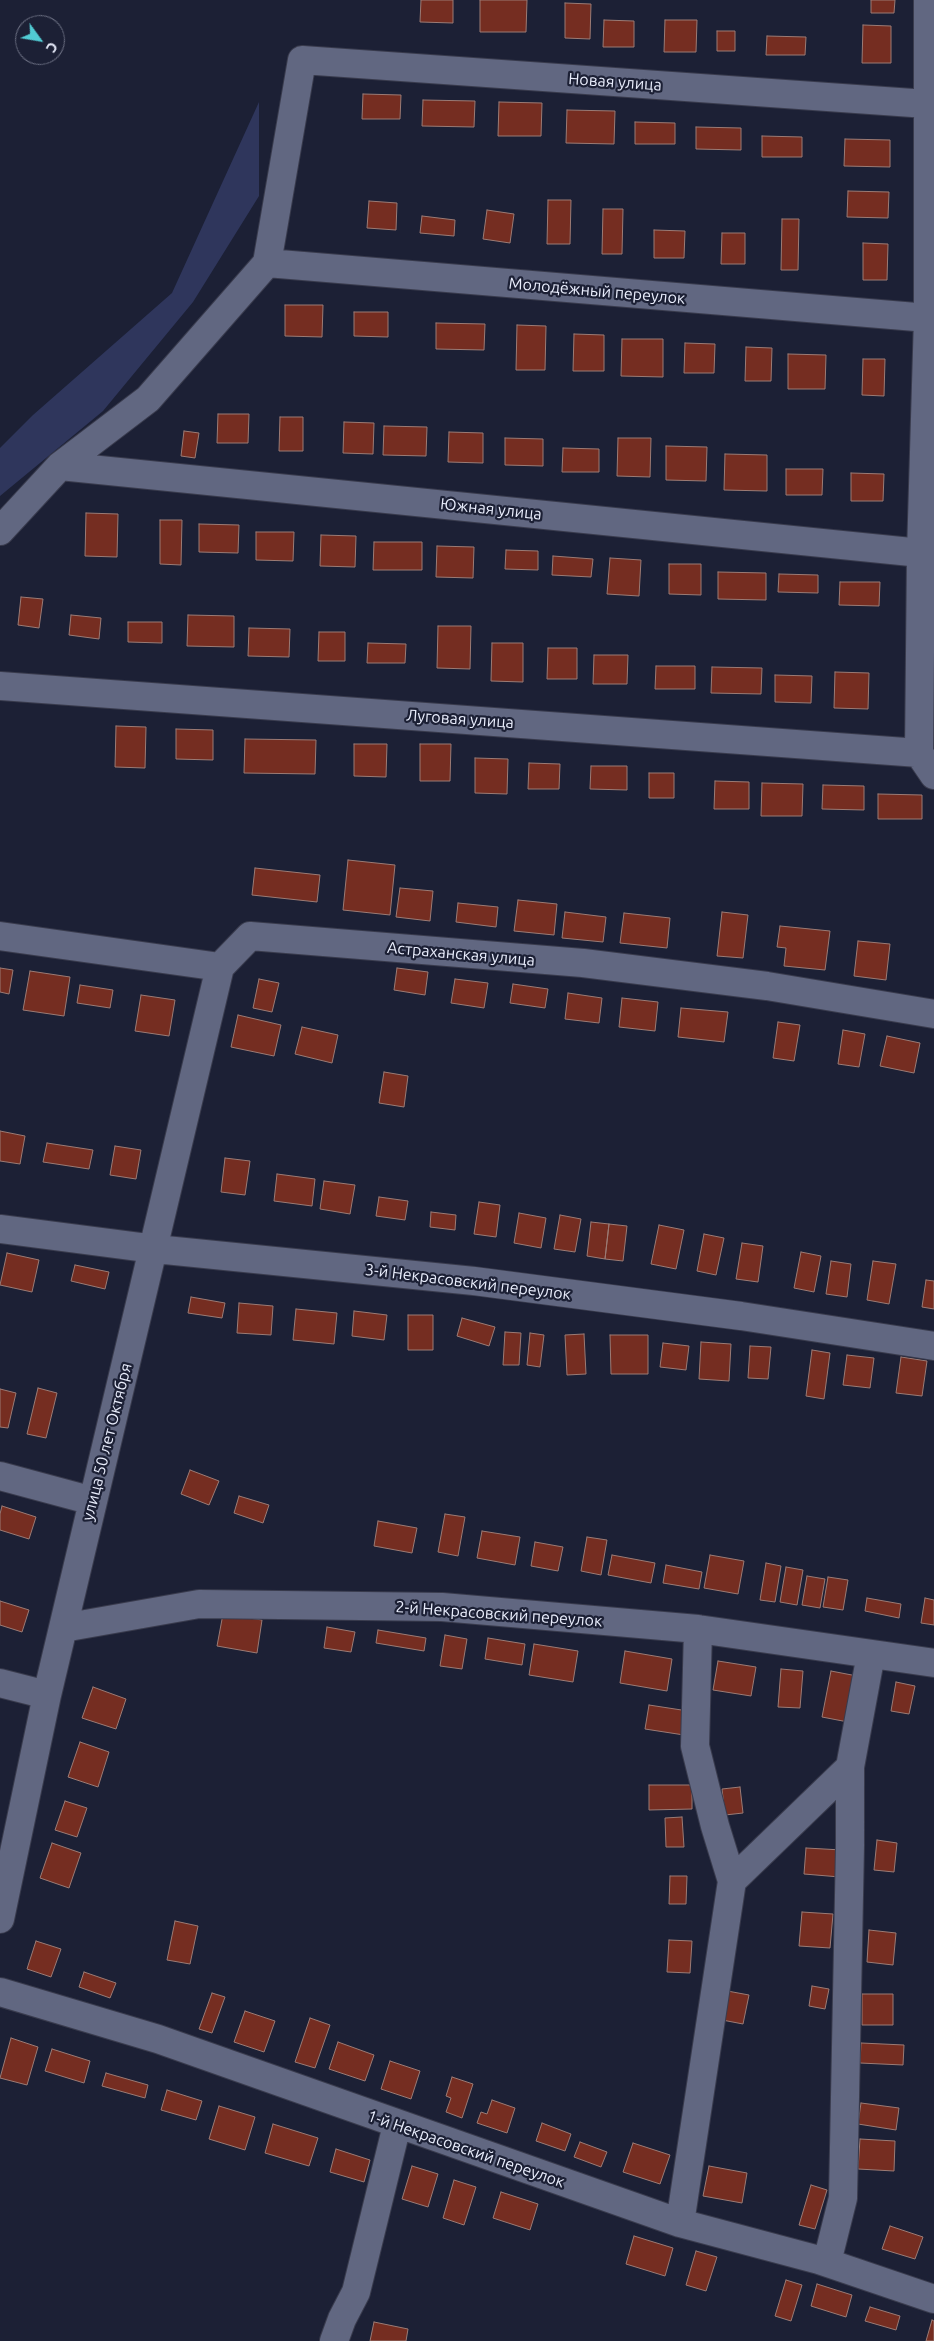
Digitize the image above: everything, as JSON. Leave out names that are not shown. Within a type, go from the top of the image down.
[{"type":"street","points":[[927,764],[921,553],[928,318],[928,0]]},
{"type":"street","name":"Новая улица","points":[[267,263],[302,60],[927,104]]},
{"type":"street","points":[[0,531],[60,466],[148,399],[267,263]]},
{"type":"street","name":"Молодёжный переулок","points":[[267,263],[928,318]]},
{"type":"street","name":"Южная улица","points":[[60,466],[921,553]]},
{"type":"street","name":"Луговая улица","points":[[0,686],[927,764]]},
{"type":"street","points":[[0,936],[220,967]]},
{"type":"street","name":"Астраханская улица","points":[[220,967],[250,936],[583,964],[766,986],[934,1014]]},
{"type":"street","name":"улица 50 лет Октября","points":[[0,1918],[47,1695],[220,967]]},
{"type":"street","name":"3-й Некрасовский переулок","points":[[0,1229],[154,1248],[474,1281],[741,1316],[934,1346]]},
{"type":"street","points":[[0,1476],[93,1501]]},
{"type":"street","name":"2-й Некрасовский переулок","points":[[63,1628],[199,1604],[442,1607],[698,1629],[934,1663]]},
{"type":"street","points":[[680,2223],[732,1882],[715,1826],[695,1746],[698,1629]]},
{"type":"street","points":[[827,2262],[843,2198],[850,1766],[871,1654]]},
{"type":"street","points":[[0,1683],[47,1695]]},
{"type":"street","points":[[732,1882],[850,1766]]},
{"type":"street","name":"1-й Некрасовский переулок","points":[[0,1992],[158,2039],[397,2125],[680,2223],[827,2262],[934,2300]]},
{"type":"street","points":[[334,2341],[342,2319],[356,2292],[397,2125]]},
{"type":"shaded area","points":[[259,102],[259,196],[193,302],[103,411],[0,496],[0,448],[33,415],[172,293]]},
{"type":"building","points":[[421,0],[453,0],[453,23],[420,22]]},
{"type":"building","points":[[480,0],[527,0],[526,32],[480,32]]},
{"type":"building","points":[[871,0],[895,0],[894,13],[871,13]]},
{"type":"building","points":[[565,3],[591,4],[590,39],[565,38]]},
{"type":"building","points":[[604,20],[634,21],[634,47],[603,47]]},
{"type":"building","points":[[665,20],[697,20],[696,52],[664,52]]},
{"type":"building","points":[[863,25],[891,26],[891,63],[862,63]]},
{"type":"building","points":[[717,31],[735,31],[735,51],[717,51]]},
{"type":"building","points":[[767,36],[806,37],[805,55],[766,55]]},
{"type":"building","points":[[363,94],[401,95],[400,119],[362,119]]},
{"type":"building","points":[[423,100],[475,101],[474,127],[422,126]]},
{"type":"building","points":[[499,102],[542,103],[541,136],[498,136]]},
{"type":"building","points":[[567,110],[615,111],[614,144],[566,143]]},
{"type":"building","points":[[635,122],[675,123],[675,144],[635,144]]},
{"type":"building","points":[[696,127],[741,128],[741,150],[696,149]]},
{"type":"building","points":[[762,136],[802,137],[802,157],[762,157]]},
{"type":"building","points":[[845,139],[890,140],[890,167],[844,166]]},
{"type":"building","points":[[848,191],[889,192],[888,218],[847,217]]},
{"type":"building","points":[[548,200],[571,200],[570,244],[547,244]]},
{"type":"building","points":[[369,201],[397,203],[396,230],[367,228]]},
{"type":"building","points":[[603,209],[623,209],[622,254],[602,254]]},
{"type":"building","points":[[487,210],[514,214],[510,243],[483,239]]},
{"type":"building","points":[[422,216],[455,220],[454,236],[420,233]]},
{"type":"building","points":[[782,219],[799,219],[798,270],[781,270]]},
{"type":"building","points":[[654,230],[685,231],[684,258],[654,258]]},
{"type":"building","points":[[722,233],[745,233],[745,264],[721,264]]},
{"type":"building","points":[[863,243],[888,244],[887,280],[863,280]]},
{"type":"building","points":[[285,305],[323,305],[322,337],[285,336]]},
{"type":"building","points":[[354,312],[388,312],[388,337],[354,336]]},
{"type":"building","points":[[436,323],[485,324],[484,350],[436,349]]},
{"type":"building","points":[[517,325],[546,326],[545,370],[516,370]]},
{"type":"building","points":[[574,334],[604,335],[604,371],[573,371]]},
{"type":"building","points":[[622,339],[663,339],[663,377],[621,376]]},
{"type":"building","points":[[685,343],[715,344],[714,373],[684,373]]},
{"type":"building","points":[[746,347],[772,348],[771,381],[745,381]]},
{"type":"building","points":[[788,354],[826,355],[825,389],[788,389]]},
{"type":"building","points":[[863,359],[885,359],[884,396],[862,395]]},
{"type":"building","points":[[218,414],[249,414],[248,443],[217,443]]},
{"type":"building","points":[[280,417],[303,417],[303,451],[279,451]]},
{"type":"building","points":[[344,422],[374,423],[373,454],[343,453]]},
{"type":"building","points":[[384,426],[427,427],[426,456],[383,455]]},
{"type":"building","points":[[184,431],[199,433],[195,458],[181,456]]},
{"type":"building","points":[[449,432],[483,433],[483,463],[448,462]]},
{"type":"building","points":[[505,438],[543,439],[543,466],[505,465]]},
{"type":"building","points":[[618,438],[651,438],[650,477],[617,476]]},
{"type":"building","points":[[666,446],[707,447],[706,481],[666,480]]},
{"type":"building","points":[[563,448],[599,449],[599,472],[562,472]]},
{"type":"building","points":[[725,454],[767,455],[767,491],[724,490]]},
{"type":"building","points":[[786,469],[823,469],[822,495],[786,495]]},
{"type":"building","points":[[851,473],[884,474],[883,501],[851,501]]},
{"type":"building","points":[[86,513],[118,514],[117,557],[85,556]]},
{"type":"building","points":[[160,520],[182,520],[181,565],[160,564]]},
{"type":"building","points":[[199,524],[239,525],[238,553],[199,552]]},
{"type":"building","points":[[256,532],[294,532],[293,561],[256,560]]},
{"type":"building","points":[[321,535],[356,536],[355,567],[320,566]]},
{"type":"building","points":[[374,542],[422,542],[422,570],[373,570]]},
{"type":"building","points":[[437,546],[474,547],[473,578],[436,577]]},
{"type":"building","points":[[506,550],[538,551],[538,570],[505,569]]},
{"type":"building","points":[[553,556],[593,559],[591,577],[552,575]]},
{"type":"building","points":[[610,558],[641,560],[639,596],[607,594]]},
{"type":"building","points":[[669,564],[701,564],[701,595],[669,594]]},
{"type":"building","points":[[718,572],[766,573],[766,600],[718,599]]},
{"type":"building","points":[[779,574],[818,575],[818,593],[778,592]]},
{"type":"building","points":[[840,582],[880,582],[879,606],[839,605]]},
{"type":"building","points":[[21,597],[43,599],[39,628],[18,625]]},
{"type":"building","points":[[71,615],[101,618],[99,639],[69,635]]},
{"type":"building","points":[[188,615],[234,616],[234,647],[187,646]]},
{"type":"building","points":[[128,622],[162,622],[162,643],[128,642]]},
{"type":"building","points":[[438,626],[471,626],[470,669],[437,668]]},
{"type":"building","points":[[249,628],[290,629],[289,657],[248,656]]},
{"type":"building","points":[[319,632],[345,632],[345,661],[318,661]]},
{"type":"building","points":[[368,643],[406,644],[405,663],[367,663]]},
{"type":"building","points":[[492,643],[523,643],[523,682],[491,681]]},
{"type":"building","points":[[548,648],[577,648],[577,679],[547,679]]},
{"type":"building","points":[[594,655],[628,655],[627,684],[593,684]]},
{"type":"building","points":[[656,666],[695,666],[695,689],[655,689]]},
{"type":"building","points":[[712,667],[762,668],[761,694],[711,693]]},
{"type":"building","points":[[835,672],[869,673],[868,709],[834,708]]},
{"type":"building","points":[[775,675],[812,676],[811,703],[775,702]]},
{"type":"building","points":[[116,726],[146,727],[145,768],[115,767]]},
{"type":"building","points":[[176,729],[213,730],[213,760],[176,759]]},
{"type":"building","points":[[245,739],[316,740],[315,774],[244,773]]},
{"type":"building","points":[[354,744],[387,744],[386,777],[354,776]]},
{"type":"building","points":[[420,744],[451,744],[450,781],[420,781]]},
{"type":"building","points":[[475,758],[508,759],[507,794],[475,793]]},
{"type":"building","points":[[529,763],[560,764],[559,789],[528,789]]},
{"type":"building","points":[[591,766],[627,766],[627,790],[590,789]]},
{"type":"building","points":[[649,773],[674,773],[674,798],[649,798]]},
{"type":"building","points":[[715,781],[749,782],[749,809],[714,809]]},
{"type":"building","points":[[762,783],[803,784],[802,816],[761,816]]},
{"type":"building","points":[[823,785],[864,786],[864,810],[822,809]]},
{"type":"building","points":[[878,794],[922,795],[922,819],[878,819]]},
{"type":"building","points":[[348,860],[395,865],[390,915],[343,910]]},
{"type":"building","points":[[255,868],[320,875],[317,902],[252,895]]},
{"type":"building","points":[[400,888],[433,891],[430,921],[396,917]]},
{"type":"building","points":[[518,900],[557,904],[554,935],[514,931]]},
{"type":"building","points":[[458,903],[498,907],[496,927],[456,922]]},
{"type":"building","points":[[565,912],[606,917],[603,942],[562,938]]},
{"type":"building","points":[[722,912],[748,915],[743,958],[717,956]]},
{"type":"building","points":[[624,913],[670,918],[667,948],[620,943]]},
{"type":"building","points":[[780,926],[830,931],[825,970],[784,966],[786,948],[777,947]]},
{"type":"building","points":[[858,941],[890,944],[886,980],[854,976]]},
{"type":"building","points":[[0,968],[13,970],[9,994],[0,992]]},
{"type":"building","points":[[397,968],[428,972],[425,995],[394,990]]},
{"type":"building","points":[[30,971],[70,977],[64,1016],[23,1010]]},
{"type":"building","points":[[259,979],[279,983],[272,1012],[253,1008]]},
{"type":"building","points":[[455,979],[488,983],[484,1008],[451,1003]]},
{"type":"building","points":[[513,984],[548,989],[545,1008],[510,1003]]},
{"type":"building","points":[[80,985],[113,990],[110,1008],[77,1003]]},
{"type":"building","points":[[568,993],[602,998],[599,1023],[565,1019]]},
{"type":"building","points":[[141,995],[175,1000],[169,1036],[135,1031]]},
{"type":"building","points":[[622,998],[658,1002],[655,1031],[619,1027]]},
{"type":"building","points":[[681,1008],[728,1012],[724,1042],[678,1037]]},
{"type":"building","points":[[238,1015],[281,1025],[274,1056],[231,1047]]},
{"type":"building","points":[[778,1022],[800,1025],[794,1061],[773,1058]]},
{"type":"building","points":[[302,1027],[338,1035],[332,1063],[295,1054]]},
{"type":"building","points":[[843,1030],[865,1034],[859,1067],[838,1064]]},
{"type":"building","points":[[887,1036],[920,1043],[914,1073],[880,1066]]},
{"type":"building","points":[[384,1072],[408,1076],[404,1107],[379,1103]]},
{"type":"building","points":[[0,1131],[25,1136],[20,1164],[0,1161]]},
{"type":"building","points":[[47,1143],[93,1150],[89,1169],[43,1162]]},
{"type":"building","points":[[115,1146],[141,1150],[136,1179],[110,1175]]},
{"type":"building","points":[[225,1158],[250,1161],[245,1195],[221,1192]]},
{"type":"building","points":[[277,1174],[315,1179],[312,1206],[274,1201]]},
{"type":"building","points":[[324,1181],[355,1185],[350,1214],[320,1209]]},
{"type":"building","points":[[379,1197],[408,1201],[405,1220],[376,1216]]},
{"type":"building","points":[[479,1202],[500,1205],[496,1237],[474,1234]]},
{"type":"building","points":[[431,1212],[456,1215],[455,1230],[430,1227]]},
{"type":"building","points":[[519,1213],[546,1218],[541,1248],[514,1243]]},
{"type":"building","points":[[560,1215],[581,1219],[575,1252],[554,1249]]},
{"type":"building","points":[[591,1222],[609,1224],[605,1259],[587,1256]]},
{"type":"building","points":[[609,1224],[627,1226],[623,1261],[605,1259]]},
{"type":"building","points":[[659,1225],[684,1230],[676,1269],[651,1264]]},
{"type":"building","points":[[704,1234],[724,1238],[716,1275],[697,1271]]},
{"type":"building","points":[[742,1243],[763,1246],[758,1282],[736,1279]]},
{"type":"building","points":[[801,1252],[821,1256],[814,1292],[794,1288]]},
{"type":"building","points":[[7,1253],[39,1260],[32,1292],[0,1285]]},
{"type":"building","points":[[831,1261],[851,1264],[847,1297],[826,1294]]},
{"type":"building","points":[[873,1261],[896,1264],[889,1304],[867,1300]]},
{"type":"building","points":[[75,1265],[109,1272],[105,1289],[71,1281]]},
{"type":"building","points":[[926,1280],[934,1281],[934,1309],[922,1307]]},
{"type":"building","points":[[191,1297],[225,1303],[222,1318],[188,1313]]},
{"type":"building","points":[[239,1303],[273,1306],[271,1335],[237,1333]]},
{"type":"building","points":[[296,1309],[337,1313],[334,1344],[293,1340]]},
{"type":"building","points":[[354,1311],[387,1315],[384,1340],[352,1336]]},
{"type":"building","points":[[408,1315],[433,1315],[433,1350],[408,1350]]},
{"type":"building","points":[[462,1318],[495,1327],[489,1346],[457,1336]]},
{"type":"building","points":[[505,1332],[521,1333],[519,1365],[503,1365]]},
{"type":"building","points":[[530,1333],[544,1335],[540,1367],[527,1365]]},
{"type":"building","points":[[584,1334],[586,1374],[567,1375],[565,1335]]},
{"type":"building","points":[[610,1335],[648,1335],[648,1374],[611,1374]]},
{"type":"building","points":[[701,1342],[731,1344],[729,1381],[699,1379]]},
{"type":"building","points":[[663,1343],[689,1346],[686,1370],[660,1367]]},
{"type":"building","points":[[750,1346],[771,1347],[768,1379],[748,1378]]},
{"type":"building","points":[[812,1350],[830,1353],[824,1399],[806,1396]]},
{"type":"building","points":[[847,1355],[874,1358],[870,1388],[843,1385]]},
{"type":"building","points":[[901,1357],[927,1361],[922,1396],[896,1393]]},
{"type":"building","points":[[38,1388],[57,1393],[46,1438],[27,1434]]},
{"type":"building","points":[[0,1389],[16,1393],[8,1428],[0,1427]]},
{"type":"building","points":[[190,1470],[219,1481],[209,1505],[181,1494]]},
{"type":"building","points":[[239,1496],[269,1505],[263,1523],[234,1513]]},
{"type":"building","points":[[2,1506],[36,1517],[29,1539],[0,1530]]},
{"type":"building","points":[[445,1514],[465,1517],[458,1556],[438,1552]]},
{"type":"building","points":[[378,1521],[417,1528],[412,1553],[374,1546]]},
{"type":"building","points":[[482,1531],[520,1537],[515,1565],[477,1558]]},
{"type":"building","points":[[587,1537],[607,1540],[601,1575],[581,1571]]},
{"type":"building","points":[[535,1542],[563,1547],[558,1571],[531,1566]]},
{"type":"building","points":[[612,1555],[655,1563],[651,1583],[608,1575]]},
{"type":"building","points":[[710,1555],[744,1561],[738,1594],[704,1588]]},
{"type":"building","points":[[766,1563],[781,1566],[775,1602],[760,1600]]},
{"type":"building","points":[[666,1565],[702,1572],[699,1589],[663,1583]]},
{"type":"building","points":[[786,1567],[803,1570],[797,1605],[780,1602]]},
{"type":"building","points":[[807,1576],[825,1579],[820,1608],[802,1605]]},
{"type":"building","points":[[828,1577],[848,1580],[843,1610],[823,1607]]},
{"type":"building","points":[[867,1598],[901,1604],[899,1618],[865,1611]]},
{"type":"building","points":[[925,1598],[934,1600],[934,1625],[921,1623]]},
{"type":"building","points":[[0,1601],[29,1610],[22,1632],[0,1625]]},
{"type":"building","points":[[223,1614],[262,1620],[257,1653],[217,1646]]},
{"type":"building","points":[[327,1627],[355,1632],[351,1652],[324,1648]]},
{"type":"building","points":[[378,1630],[426,1638],[424,1651],[376,1643]]},
{"type":"building","points":[[445,1635],[467,1639],[462,1669],[440,1666]]},
{"type":"building","points":[[488,1638],[525,1644],[522,1665],[485,1659]]},
{"type":"building","points":[[534,1644],[578,1651],[573,1682],[529,1675]]},
{"type":"building","points":[[625,1651],[672,1659],[667,1691],[620,1683]]},
{"type":"building","points":[[718,1661],[756,1667],[751,1696],[713,1690]]},
{"type":"building","points":[[781,1669],[803,1671],[800,1708],[778,1707]]},
{"type":"building","points":[[831,1671],[857,1676],[848,1722],[822,1717]]},
{"type":"building","points":[[896,1682],[915,1686],[909,1714],[891,1711]]},
{"type":"building","points":[[93,1687],[126,1699],[116,1729],[82,1718]]},
{"type":"building","points":[[649,1705],[688,1711],[684,1735],[645,1729]]},
{"type":"building","points":[[80,1742],[109,1752],[98,1787],[68,1777]]},
{"type":"building","points":[[649,1785],[692,1785],[692,1809],[649,1810]]},
{"type":"building","points":[[740,1787],[743,1813],[725,1815],[722,1789]]},
{"type":"building","points":[[65,1801],[87,1808],[77,1837],[55,1830]]},
{"type":"building","points":[[682,1817],[684,1847],[666,1847],[665,1818]]},
{"type":"building","points":[[877,1840],[897,1843],[894,1872],[874,1870]]},
{"type":"building","points":[[52,1843],[81,1853],[69,1888],[40,1878]]},
{"type":"building","points":[[806,1848],[842,1850],[840,1877],[804,1874]]},
{"type":"building","points":[[670,1876],[687,1876],[686,1904],[669,1904]]},
{"type":"building","points":[[802,1912],[833,1914],[830,1948],[799,1946]]},
{"type":"building","points":[[175,1921],[198,1926],[190,1964],[167,1960]]},
{"type":"building","points":[[869,1930],[896,1933],[893,1965],[867,1962]]},
{"type":"building","points":[[669,1940],[692,1941],[690,1973],[667,1972]]},
{"type":"building","points":[[36,1941],[61,1949],[51,1977],[27,1969]]},
{"type":"building","points":[[84,1972],[116,1983],[110,1998],[79,1987]]},
{"type":"building","points":[[812,1986],[829,1989],[825,2009],[809,2006]]},
{"type":"building","points":[[722,1990],[749,1995],[743,2024],[717,2019]]},
{"type":"building","points":[[212,1993],[225,1997],[212,2033],[199,2029]]},
{"type":"building","points":[[862,1994],[893,1994],[893,2025],[862,2025]]},
{"type":"building","points":[[245,2011],[275,2021],[264,2052],[234,2042]]},
{"type":"building","points":[[310,2018],[330,2025],[315,2068],[295,2062]]},
{"type":"building","points":[[11,2038],[38,2047],[27,2085],[0,2078]]},
{"type":"building","points":[[338,2042],[374,2055],[365,2081],[329,2069]]},
{"type":"building","points":[[861,2043],[904,2045],[903,2065],[860,2063]]},
{"type":"building","points":[[52,2049],[90,2061],[84,2083],[45,2071]]},
{"type":"building","points":[[390,2061],[420,2071],[411,2099],[381,2089]]},
{"type":"building","points":[[106,2073],[148,2085],[145,2098],[102,2086]]},
{"type":"building","points":[[452,2077],[473,2084],[462,2118],[446,2112],[451,2098],[446,2096]]},
{"type":"building","points":[[167,2090],[202,2101],[196,2120],[161,2110]]},
{"type":"building","points":[[492,2100],[515,2108],[507,2133],[477,2123],[481,2112],[487,2114]]},
{"type":"building","points":[[861,2103],[899,2108],[896,2130],[858,2124]]},
{"type":"building","points":[[219,2106],[255,2117],[245,2150],[209,2139]]},
{"type":"building","points":[[542,2123],[571,2134],[565,2151],[536,2141]]},
{"type":"building","points":[[273,2124],[318,2138],[309,2166],[265,2153]]},
{"type":"building","points":[[860,2139],[895,2141],[894,2171],[858,2169]]},
{"type":"building","points":[[580,2142],[607,2152],[601,2167],[574,2157]]},
{"type":"building","points":[[633,2143],[670,2155],[660,2184],[623,2172]]},
{"type":"building","points":[[336,2149],[370,2160],[364,2182],[330,2172]]},
{"type":"building","points":[[412,2166],[438,2174],[428,2207],[402,2199]]},
{"type":"building","points":[[709,2166],[747,2173],[742,2203],[703,2196]]},
{"type":"building","points":[[454,2180],[476,2187],[464,2225],[443,2218]]},
{"type":"building","points":[[811,2185],[827,2190],[815,2229],[799,2225]]},
{"type":"building","points":[[501,2192],[538,2204],[530,2230],[493,2218]]},
{"type":"building","points":[[890,2226],[923,2237],[915,2259],[882,2249]]},
{"type":"building","points":[[634,2236],[673,2248],[665,2276],[626,2264]]},
{"type":"building","points":[[696,2251],[717,2257],[706,2291],[686,2285]]},
{"type":"building","points":[[786,2280],[802,2285],[791,2321],[775,2316]]},
{"type":"building","points":[[817,2284],[852,2295],[846,2317],[811,2306]]},
{"type":"building","points":[[870,2307],[900,2316],[896,2330],[865,2321]]},
{"type":"building","points":[[932,2320],[934,2321],[934,2341],[926,2341]]},
{"type":"building","points":[[374,2322],[408,2329],[406,2341],[370,2341]]}]
